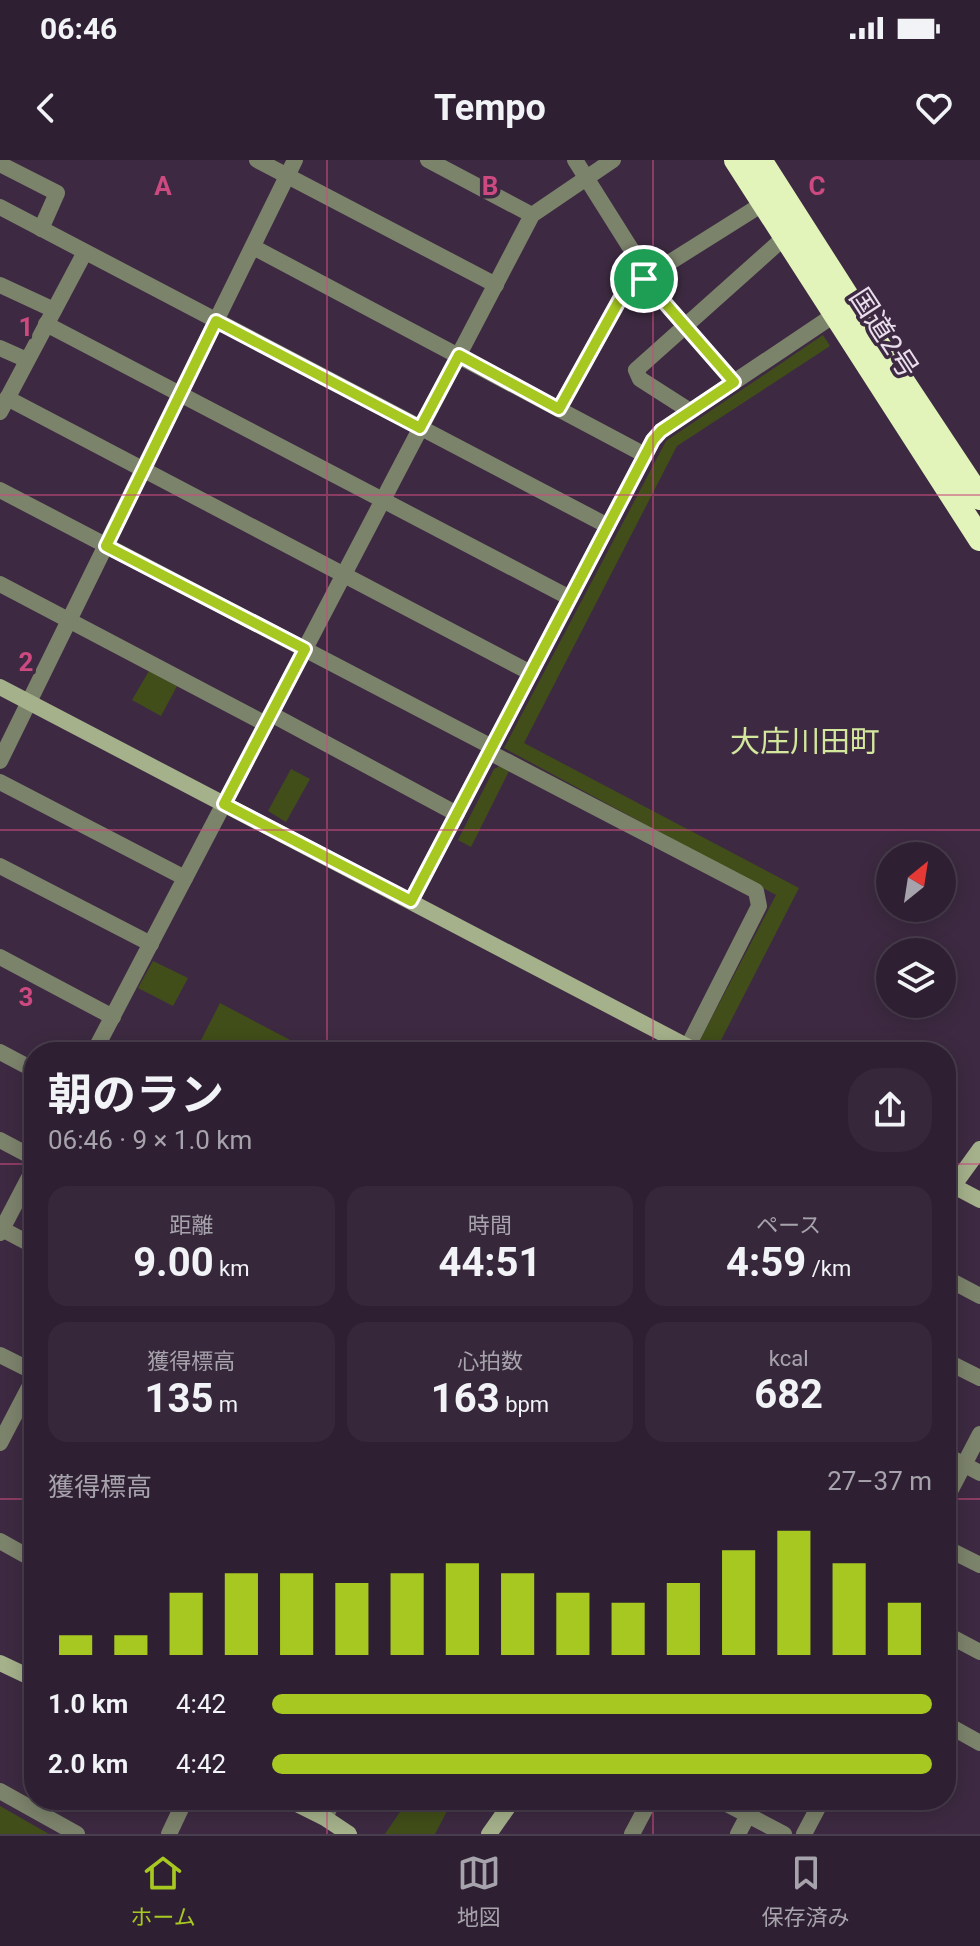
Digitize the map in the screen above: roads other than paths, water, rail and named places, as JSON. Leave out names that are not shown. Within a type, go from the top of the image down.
[{"type":"highway","name":"国道2号","points":[[736,160],[786,236],[844,309],[980,498]]},
{"type":"highway","name":"国道2号","points":[[760,160],[980,539]]},
{"type":"street","points":[[257,160],[496,285]]},
{"type":"street","points":[[0,761],[295,160]]},
{"type":"street","points":[[428,160],[532,215]]},
{"type":"street","points":[[575,160],[646,278],[734,382]]},
{"type":"street","points":[[99,1042],[532,215],[613,160]]},
{"type":"street","points":[[0,164],[57,193],[41,229]]},
{"type":"street","points":[[559,409],[620,299],[646,278],[764,203]]},
{"type":"street","points":[[0,207],[608,526]]},
{"type":"street","points":[[690,411],[640,379],[636,370],[786,236]]},
{"type":"street","points":[[253,247],[645,455]]},
{"type":"street","points":[[85,252],[4,405],[143,470],[531,673]]},
{"type":"street","points":[[0,285],[181,393],[382,502],[570,598]]},
{"type":"street","points":[[411,901],[653,440],[690,411],[844,309]]},
{"type":"street","points":[[0,348],[27,360]]},
{"type":"street","points":[[0,490],[305,649],[756,891],[759,906],[694,1042]]},
{"type":"street","points":[[0,584],[457,814]]},
{"type":"street","points":[[0,687],[675,1042]]},
{"type":"street","points":[[0,782],[185,878]]},
{"type":"street","points":[[0,866],[151,944]]},
{"type":"street","points":[[0,957],[113,1017]]},
{"type":"street","points":[[0,1052],[24,1065]]},
{"type":"street","points":[[0,1140],[24,1153]]},
{"type":"street","points":[[956,1179],[980,1149]]},
{"type":"street","points":[[24,1187],[1,1230],[24,1241]]},
{"type":"street","points":[[956,1191],[980,1200]]},
{"type":"street","points":[[956,1283],[980,1296]]},
{"type":"street","points":[[0,1355],[24,1369]]},
{"type":"street","points":[[956,1366],[980,1378]]},
{"type":"street","points":[[0,1443],[24,1395]]},
{"type":"street","points":[[956,1480],[980,1434]]},
{"type":"street","points":[[956,1461],[980,1473]]},
{"type":"street","points":[[0,1541],[24,1554]]},
{"type":"street","points":[[956,1553],[980,1565]]},
{"type":"street","points":[[956,1639],[980,1652]]},
{"type":"street","points":[[0,1663],[24,1670]]},
{"type":"street","points":[[956,1730],[980,1743]]},
{"type":"street","points":[[0,1791],[24,1804]]},
{"type":"street","points":[[34,1810],[77,1834]]},
{"type":"street","points":[[169,1834],[180,1810]]},
{"type":"street","points":[[309,1810],[349,1834]]},
{"type":"street","points":[[325,1818],[329,1810]]},
{"type":"street","points":[[489,1834],[505,1810]]},
{"type":"street","points":[[632,1834],[645,1810]]},
{"type":"street","points":[[738,1834],[751,1810]]},
{"type":"street","points":[[754,1810],[784,1834]]},
{"type":"street","points":[[804,1834],[817,1810]]},
{"type":"district","name":"大庄川田町","points":[[805,741]]}]
